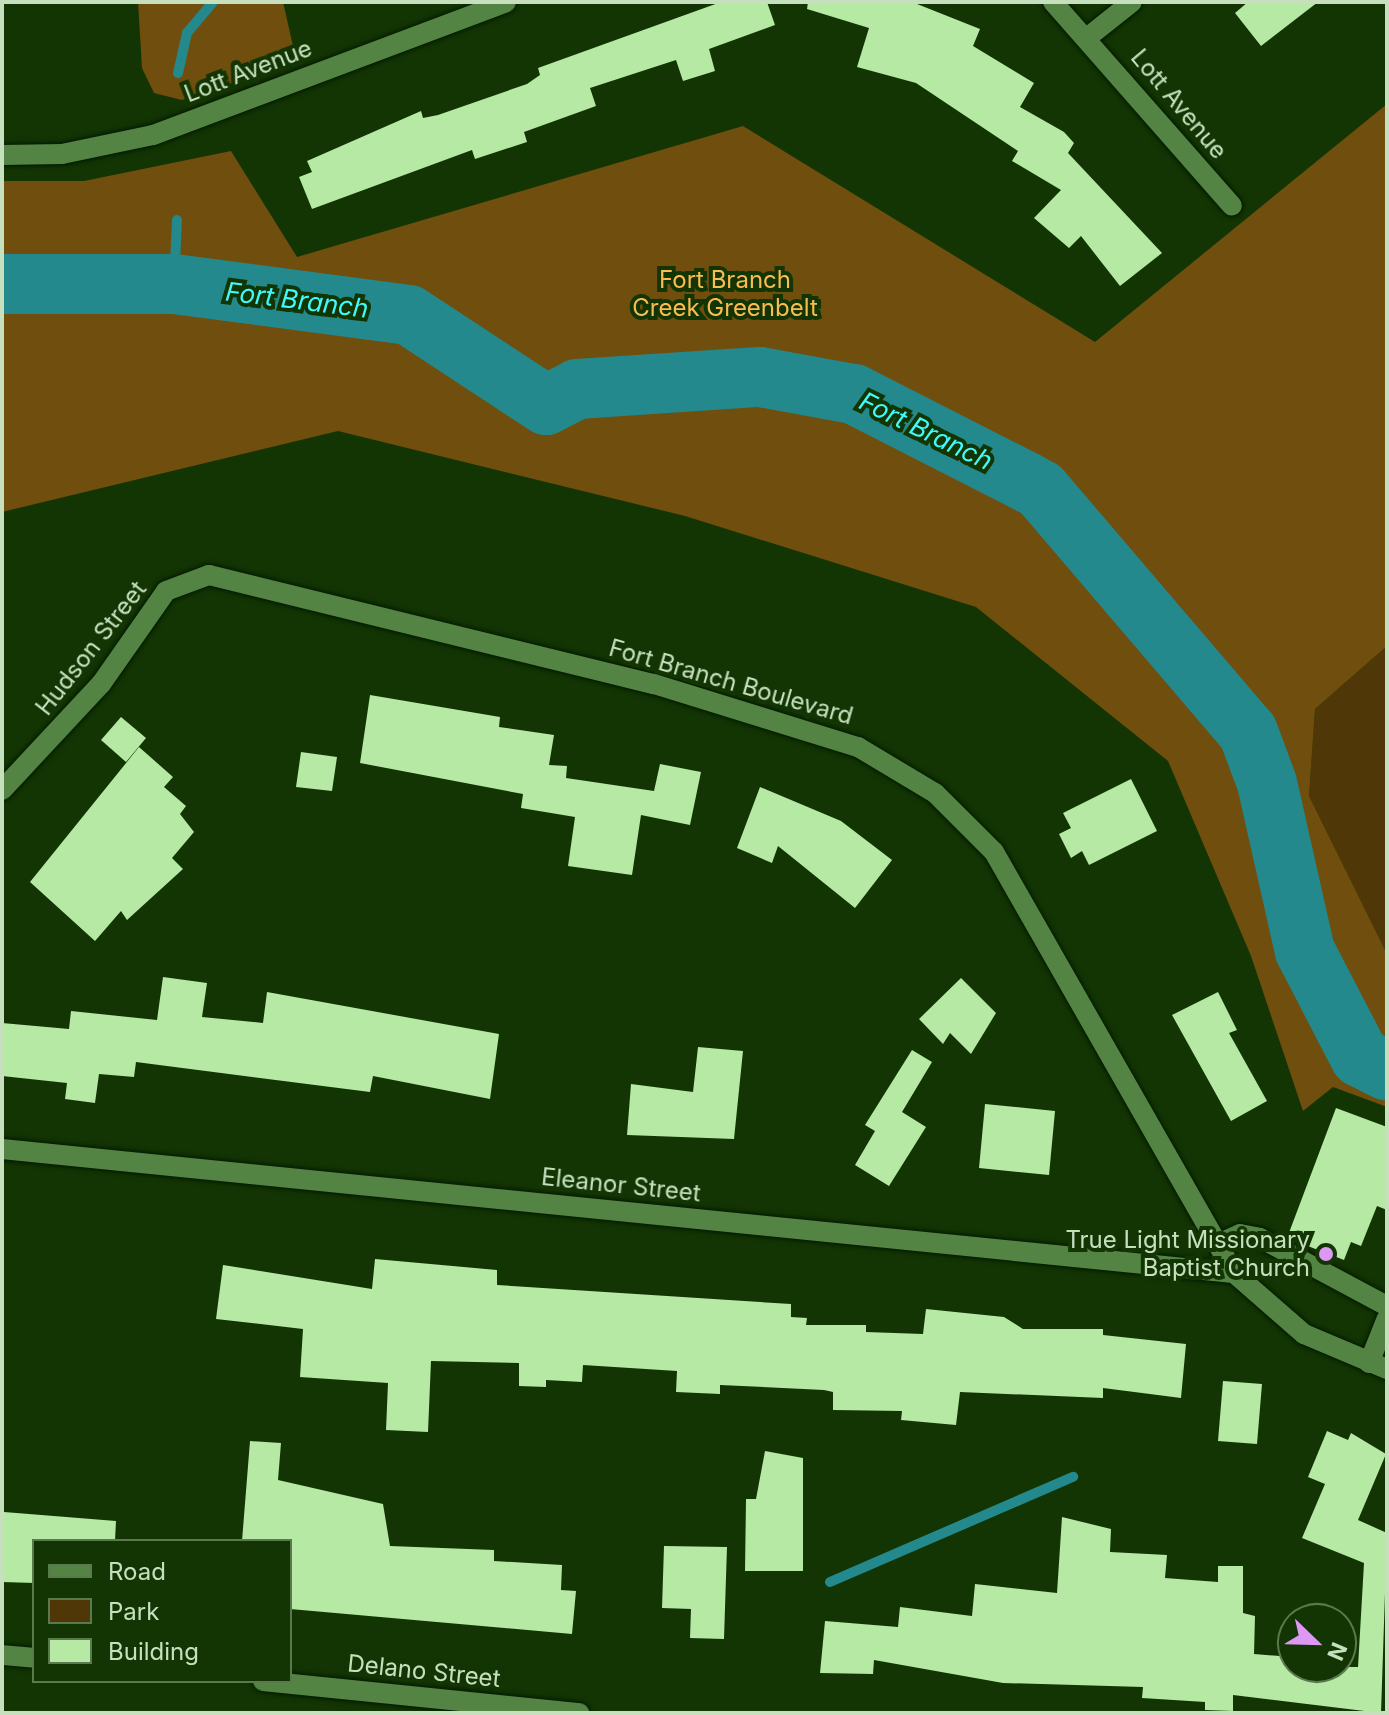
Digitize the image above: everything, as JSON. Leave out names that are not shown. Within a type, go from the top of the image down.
[{"type":"street","name":"Lott Avenue","points":[[2,155],[62,154],[153,135],[506,2]]},
{"type":"street","name":"Lott Avenue","points":[[1053,2],[1088,37],[1232,206]]},
{"type":"street","points":[[1088,37],[1132,2]]},
{"type":"street","name":"Hudson Street","points":[[2,790],[101,684],[166,591],[191,577]]},
{"type":"street","name":"Fort Branch Boulevard","points":[[191,577],[225,578],[654,684],[816,730],[902,769],[994,852],[1234,1273],[1304,1334],[1378,1366]]},
{"type":"street","name":"Eleanor Street","points":[[2,1149],[1234,1273]]},
{"type":"street","points":[[1218,1244],[1240,1234],[1260,1238],[1387,1306]]},
{"type":"street","points":[[1378,1366],[1387,1318]]},
{"type":"street","points":[[2,1655],[32,1658]]},
{"type":"street","name":"Delano Street","points":[[283,1683],[579,1713]]},
{"type":"green space","points":[[138,2],[283,2],[293,46],[257,75],[182,100],[154,93],[142,68]]},
{"type":"green space","name":"Fort Branch Creek Greenbelt","points":[[1387,104],[1387,646],[1315,709],[1309,796],[1387,954],[1387,1107],[1333,1087],[1303,1111],[1251,956],[1168,761],[976,607],[685,516],[338,431],[2,512],[2,181],[84,181],[231,151],[297,257],[743,126],[1095,342]]},
{"type":"green space","points":[[1387,646],[1387,954],[1309,796],[1315,709]]},
{"type":"building","points":[[721,2],[767,2],[775,25],[709,49],[715,71],[683,81],[676,60],[590,88],[596,106],[524,132],[527,142],[475,159],[472,150],[312,209],[299,177],[312,172],[307,161],[421,111],[423,118],[438,115],[527,84],[540,75],[538,68]]},
{"type":"building","points":[[808,2],[912,2],[980,29],[973,46],[1034,83],[1020,107],[1064,132],[1074,143],[1068,153],[1162,253],[1120,286],[1081,236],[1069,248],[1034,218],[1061,190],[1012,161],[1018,151],[916,83],[857,67],[869,28],[807,9]]},
{"type":"building","points":[[1248,2],[1318,2],[1261,46],[1235,13]]},
{"type":"building","points":[[370,695],[500,717],[499,727],[554,735],[549,765],[567,766],[566,778],[654,791],[660,764],[701,772],[690,825],[641,815],[632,875],[568,866],[575,817],[521,808],[523,794],[360,763]]},
{"type":"building","points":[[121,717],[146,738],[126,762],[101,740]]},
{"type":"building","points":[[139,747],[173,777],[164,787],[186,806],[180,814],[194,832],[172,858],[183,869],[127,920],[121,911],[95,941],[30,882]]},
{"type":"building","points":[[301,752],[337,757],[332,791],[296,787]]},
{"type":"building","points":[[1131,779],[1157,831],[1089,865],[1082,851],[1071,858],[1059,834],[1071,828],[1063,813]]},
{"type":"building","points":[[760,787],[841,821],[892,860],[855,908],[778,846],[772,863],[737,848]]},
{"type":"building","points":[[163,977],[207,983],[202,1017],[263,1023],[267,992],[499,1034],[490,1099],[373,1076],[370,1092],[136,1062],[134,1077],[99,1074],[95,1103],[65,1099],[67,1083],[2,1076],[2,1023],[69,1029],[71,1011],[157,1020]]},
{"type":"building","points":[[961,978],[996,1013],[971,1054],[950,1033],[943,1044],[919,1019]]},
{"type":"building","points":[[1218,992],[1237,1030],[1229,1033],[1267,1101],[1231,1121],[1172,1015]]},
{"type":"building","points":[[698,1047],[743,1051],[734,1139],[627,1135],[631,1084],[693,1092]]},
{"type":"building","points":[[912,1050],[932,1062],[902,1112],[926,1127],[889,1186],[855,1165],[875,1131],[865,1125]]},
{"type":"building","points":[[985,1104],[1055,1111],[1049,1175],[979,1168]]},
{"type":"building","points":[[1336,1108],[1387,1127],[1387,1210],[1377,1206],[1361,1246],[1351,1242],[1344,1260],[1287,1238]]},
{"type":"building","points":[[375,1259],[497,1270],[497,1285],[791,1304],[791,1317],[807,1318],[806,1325],[866,1325],[866,1332],[923,1334],[926,1309],[1004,1317],[1023,1329],[1103,1329],[1103,1335],[1186,1344],[1181,1398],[1103,1388],[1103,1398],[960,1392],[956,1425],[901,1420],[902,1411],[833,1410],[833,1392],[824,1390],[720,1385],[720,1394],[676,1392],[677,1371],[583,1365],[582,1382],[546,1380],[546,1387],[519,1386],[519,1363],[431,1361],[428,1432],[386,1430],[388,1383],[300,1377],[303,1329],[216,1319],[223,1265],[372,1289]]},
{"type":"building","points":[[1223,1381],[1262,1384],[1257,1444],[1218,1441]]},
{"type":"building","points":[[1327,1431],[1348,1440],[1351,1433],[1386,1454],[1358,1520],[1387,1533],[1381,1713],[1233,1695],[1233,1711],[1205,1710],[1205,1702],[1142,1698],[1143,1687],[1003,1683],[874,1660],[873,1674],[820,1673],[825,1621],[898,1627],[900,1607],[972,1616],[975,1584],[1057,1593],[1062,1517],[1111,1529],[1110,1552],[1167,1555],[1165,1578],[1218,1582],[1218,1566],[1243,1566],[1243,1613],[1255,1616],[1254,1654],[1277,1656],[1277,1683],[1357,1683],[1364,1563],[1302,1538],[1325,1484],[1308,1477]]},
{"type":"building","points":[[250,1441],[281,1443],[278,1480],[383,1504],[390,1546],[494,1550],[494,1561],[562,1565],[561,1590],[576,1591],[572,1634],[292,1609],[292,1539],[242,1539]]},
{"type":"building","points":[[765,1451],[803,1458],[803,1571],[745,1571],[746,1499],[756,1499]]},
{"type":"building","points":[[4,1512],[116,1521],[115,1539],[32,1539],[32,1583],[2,1582]]},
{"type":"building","points":[[664,1546],[727,1547],[724,1639],[690,1638],[691,1609],[662,1608]]},
{"type":"waterway","points":[[178,73],[187,33],[213,2]]},
{"type":"waterway","points":[[174,284],[177,220]]},
{"type":"waterway","name":"Fort Branch","points":[[2,284],[174,284],[409,315],[546,405],[577,389],[760,377],[854,394],[1041,490],[1248,732],[1267,783],[1305,951],[1360,1057],[1387,1071]]},
{"type":"waterway","points":[[830,1582],[1073,1477]]},
{"type":"place","name":"True Light Missionary Baptist Church","points":[[1326,1254]]}]
